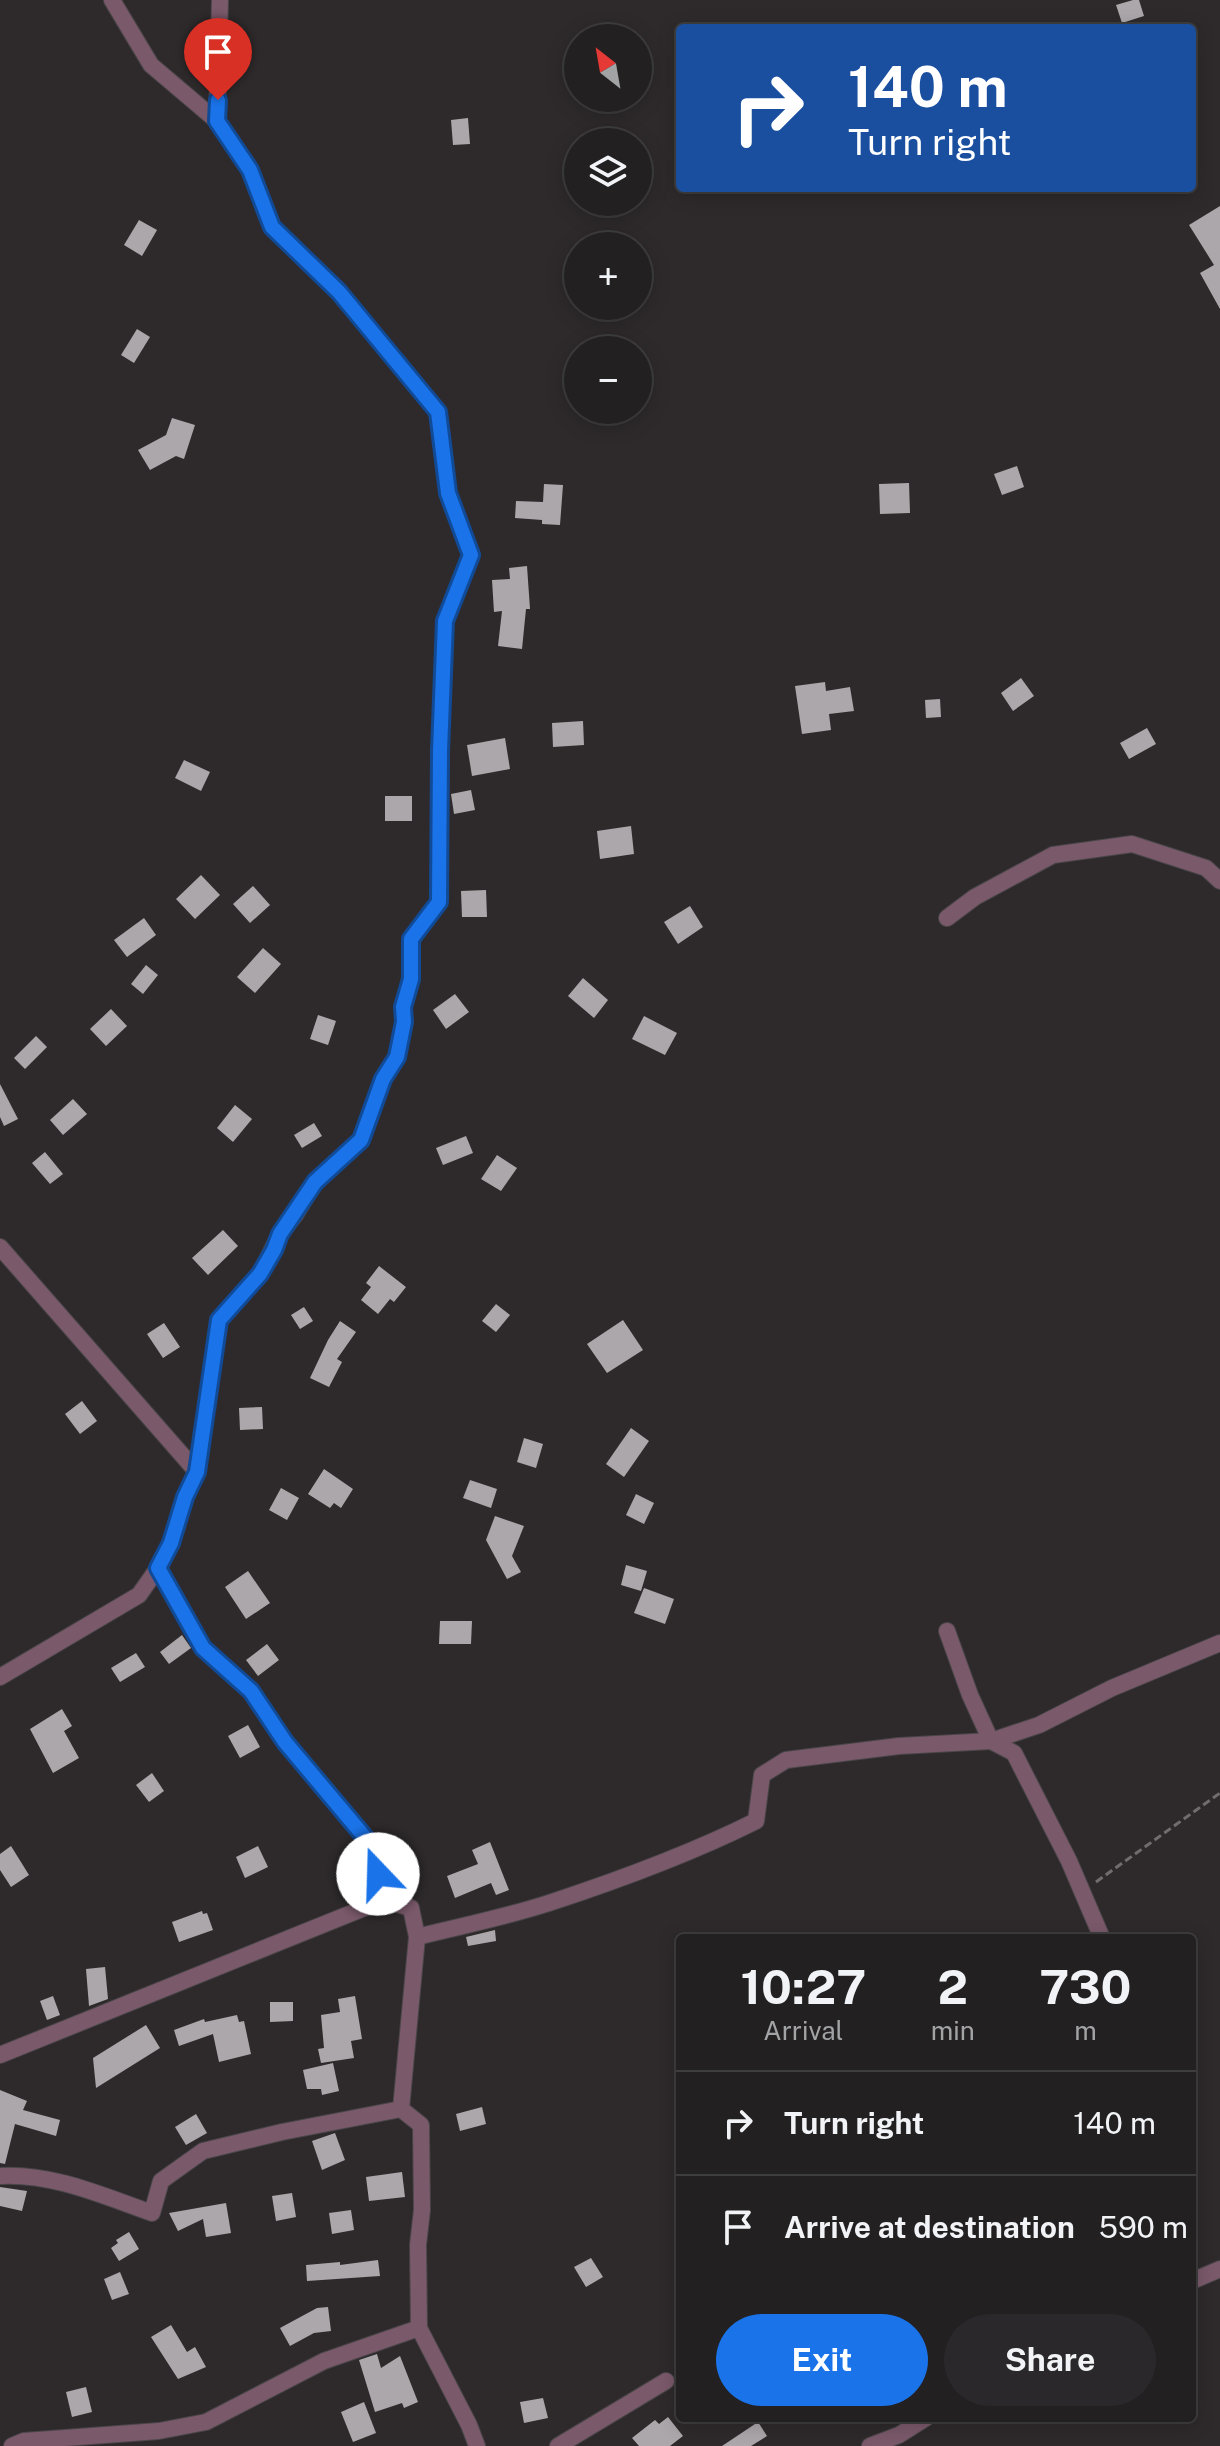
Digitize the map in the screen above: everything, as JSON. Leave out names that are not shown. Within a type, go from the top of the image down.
[{"type":"street","points":[[0,1677],[139,1595],[158,1568],[171,1543],[185,1497],[197,1472],[219,1320],[260,1274],[280,1234],[315,1182],[361,1140],[383,1079],[397,1057],[404,1022],[403,1007],[411,979],[411,939],[439,902],[445,621],[471,555],[448,493],[438,412],[339,292],[272,227],[250,170],[217,121],[151,65],[112,0]]},
{"type":"street","points":[[217,121],[220,0]]},
{"type":"street","points":[[947,918],[975,897],[1053,855],[1132,844],[1206,868],[1220,881]]},
{"type":"street","points":[[0,1247],[197,1472]]},
{"type":"street","points":[[158,1568],[203,1648],[251,1691],[285,1742],[373,1847],[384,1900]]},
{"type":"street","points":[[947,1631],[970,1695],[991,1741],[1014,1753],[1083,1892],[1100,1934]]},
{"type":"street","points":[[417,1937],[547,1904],[732,1833],[756,1821],[762,1775],[786,1760],[899,1746],[991,1741],[1039,1725],[1112,1688],[1220,1643]]},
{"type":"street","points":[[0,2055],[384,1900],[411,1908],[417,1937],[401,2109]]},
{"type":"street","points":[[0,2176],[26,2174],[50,2179],[152,2213],[161,2181],[203,2151],[401,2109]]},
{"type":"street","points":[[401,2109],[421,2125],[419,2328],[477,2446]]},
{"type":"street","points":[[1196,2279],[1220,2269]]},
{"type":"street","points":[[12,2446],[24,2441],[159,2431],[206,2422],[324,2361],[419,2328]]},
{"type":"street","points":[[558,2446],[666,2381]]},
{"type":"street","points":[[870,2446],[899,2435],[920,2422]]},
{"type":"path","points":[[1083,1892],[1220,1793]]},
{"type":"building","points":[[1139,0],[1144,16],[1122,23],[1116,5]]},
{"type":"building","points":[[468,118],[470,144],[453,145],[451,120]]},
{"type":"building","points":[[1220,206],[1220,309],[1200,273],[1214,265],[1189,225]]},
{"type":"building","points":[[139,220],[157,230],[142,256],[124,245]]},
{"type":"building","points":[[137,329],[150,337],[134,363],[121,355]]},
{"type":"building","points":[[172,418],[195,425],[184,459],[176,456],[150,470],[138,450],[166,435]]},
{"type":"building","points":[[1017,466],[1024,487],[1002,495],[994,474]]},
{"type":"building","points":[[909,483],[910,513],[880,514],[879,484]]},
{"type":"building","points":[[544,484],[563,485],[560,525],[515,518],[516,501],[543,502]]},
{"type":"building","points":[[527,566],[530,609],[526,609],[522,649],[498,646],[502,611],[494,612],[492,580],[510,579],[509,568]]},
{"type":"building","points":[[1021,678],[1034,696],[1013,711],[1001,693]]},
{"type":"building","points":[[825,682],[826,691],[850,687],[854,711],[829,714],[831,730],[802,734],[795,686]]},
{"type":"building","points":[[940,699],[941,717],[926,718],[925,700]]},
{"type":"building","points":[[583,721],[584,745],[553,747],[552,723]]},
{"type":"building","points":[[1147,728],[1156,744],[1129,759],[1120,743]]},
{"type":"building","points":[[505,738],[510,769],[472,776],[467,745]]},
{"type":"building","points":[[184,760],[210,772],[201,791],[175,778]]},
{"type":"building","points":[[471,790],[475,810],[454,814],[451,794]]},
{"type":"building","points":[[385,796],[412,796],[412,821],[385,821]]},
{"type":"building","points":[[631,826],[634,854],[600,859],[597,831]]},
{"type":"building","points":[[201,875],[220,895],[195,919],[176,899]]},
{"type":"building","points":[[253,886],[270,905],[250,923],[233,904]]},
{"type":"building","points":[[486,890],[487,917],[462,917],[461,891]]},
{"type":"building","points":[[690,906],[703,927],[678,944],[664,922]]},
{"type":"building","points":[[144,918],[156,935],[127,957],[114,940]]},
{"type":"building","points":[[263,948],[281,964],[255,993],[237,977]]},
{"type":"building","points":[[146,965],[158,975],[143,994],[131,984]]},
{"type":"building","points":[[583,978],[608,1000],[594,1018],[568,996]]},
{"type":"building","points":[[455,994],[469,1012],[446,1029],[433,1010]]},
{"type":"building","points":[[111,1009],[127,1026],[106,1046],[90,1029]]},
{"type":"building","points":[[318,1015],[336,1021],[328,1045],[310,1039]]},
{"type":"building","points":[[644,1016],[677,1033],[665,1055],[632,1039]]},
{"type":"building","points":[[36,1036],[47,1047],[25,1069],[14,1058]]},
{"type":"building","points":[[0,1084],[18,1119],[4,1126],[0,1117]]},
{"type":"building","points":[[73,1099],[87,1114],[63,1135],[50,1120]]},
{"type":"building","points":[[235,1105],[252,1119],[233,1142],[217,1128]]},
{"type":"building","points":[[314,1123],[322,1136],[302,1148],[294,1135]]},
{"type":"building","points":[[466,1136],[473,1153],[443,1165],[436,1148]]},
{"type":"building","points":[[45,1152],[63,1174],[50,1184],[32,1163]]},
{"type":"building","points":[[497,1155],[517,1168],[501,1191],[481,1179]]},
{"type":"building","points":[[223,1230],[238,1246],[208,1275],[192,1258]]},
{"type":"building","points":[[379,1266],[406,1287],[394,1302],[390,1299],[378,1314],[361,1300],[371,1287],[366,1283]]},
{"type":"building","points":[[496,1304],[510,1315],[496,1332],[482,1321]]},
{"type":"building","points":[[304,1307],[313,1321],[300,1329],[291,1315]]},
{"type":"building","points":[[623,1320],[643,1350],[607,1373],[587,1344]]},
{"type":"building","points":[[340,1321],[356,1332],[337,1359],[342,1362],[329,1387],[310,1378]]},
{"type":"building","points":[[164,1323],[180,1347],[163,1358],[147,1334]]},
{"type":"building","points":[[82,1401],[97,1421],[80,1434],[65,1414]]},
{"type":"building","points":[[262,1407],[263,1429],[240,1430],[239,1408]]},
{"type":"building","points":[[631,1428],[649,1441],[624,1477],[606,1464]]},
{"type":"building","points":[[524,1438],[543,1444],[536,1468],[517,1462]]},
{"type":"building","points":[[324,1469],[353,1489],[341,1508],[334,1503],[330,1508],[308,1494]]},
{"type":"building","points":[[470,1480],[497,1489],[491,1508],[463,1498]]},
{"type":"building","points":[[281,1488],[299,1498],[287,1520],[269,1510]]},
{"type":"building","points":[[636,1494],[654,1503],[644,1524],[626,1515]]},
{"type":"building","points":[[495,1516],[524,1526],[512,1556],[521,1572],[507,1579],[486,1540]]},
{"type":"building","points":[[626,1565],[647,1571],[641,1591],[621,1585]]},
{"type":"building","points":[[248,1571],[270,1603],[246,1619],[225,1587]]},
{"type":"building","points":[[644,1588],[674,1599],[665,1624],[634,1613]]},
{"type":"building","points":[[440,1621],[472,1621],[471,1644],[439,1644]]},
{"type":"building","points":[[182,1635],[191,1648],[169,1664],[160,1652]]},
{"type":"building","points":[[267,1644],[279,1660],[258,1676],[246,1660]]},
{"type":"building","points":[[136,1653],[145,1667],[120,1682],[111,1668]]},
{"type":"building","points":[[62,1709],[72,1726],[64,1731],[79,1758],[53,1773],[30,1729]]},
{"type":"building","points":[[248,1725],[260,1747],[240,1758],[228,1736]]},
{"type":"building","points":[[152,1773],[164,1791],[149,1802],[136,1785]]},
{"type":"building","points":[[490,1842],[509,1890],[496,1895],[491,1883],[455,1898],[447,1876],[478,1864],[472,1850]]},
{"type":"building","points":[[11,1846],[29,1875],[11,1887],[0,1870],[0,1854]]},
{"type":"building","points":[[258,1846],[268,1867],[245,1878],[236,1857]]},
{"type":"building","points":[[202,1911],[203,1914],[207,1913],[213,1930],[179,1942],[172,1922]]},
{"type":"building","points":[[495,1930],[496,1941],[468,1946],[466,1937]]},
{"type":"building","points":[[105,1967],[108,1999],[89,2006],[86,1969]]},
{"type":"building","points":[[53,1996],[60,2015],[47,2020],[40,2001]]},
{"type":"building","points":[[355,1996],[362,2039],[351,2041],[354,2058],[321,2063],[318,2049],[324,2048],[321,2015],[340,2012],[338,1999]]},
{"type":"building","points":[[270,2002],[293,2002],[293,2021],[270,2022]]},
{"type":"building","points":[[237,2015],[239,2022],[244,2021],[251,2054],[219,2062],[213,2034],[179,2046],[174,2030],[204,2019],[205,2022]]},
{"type":"building","points":[[146,2025],[160,2048],[96,2088],[93,2058]]},
{"type":"building","points":[[333,2063],[339,2091],[322,2095],[321,2089],[307,2089],[303,2070]]},
{"type":"building","points":[[0,2090],[27,2101],[23,2110],[60,2120],[56,2136],[15,2124],[5,2164],[0,2163]]},
{"type":"building","points":[[482,2107],[486,2124],[460,2131],[456,2114]]},
{"type":"building","points":[[196,2114],[207,2133],[186,2145],[175,2127]]},
{"type":"building","points":[[335,2133],[345,2160],[322,2170],[312,2141]]},
{"type":"building","points":[[402,2172],[405,2197],[369,2201],[366,2177]]},
{"type":"building","points":[[0,2187],[27,2191],[22,2211],[0,2206]]},
{"type":"building","points":[[292,2193],[296,2217],[276,2221],[272,2196]]},
{"type":"building","points":[[226,2203],[231,2233],[206,2237],[203,2219],[178,2231],[169,2213]]},
{"type":"building","points":[[351,2210],[354,2230],[332,2234],[329,2213]]},
{"type":"building","points":[[129,2232],[139,2249],[119,2261],[111,2248],[118,2243],[116,2240]]},
{"type":"building","points":[[591,2258],[603,2277],[586,2287],[574,2267]]},
{"type":"building","points":[[378,2260],[380,2276],[307,2281],[306,2265]]},
{"type":"building","points":[[120,2272],[129,2294],[112,2300],[104,2279]]},
{"type":"building","points":[[328,2307],[331,2331],[314,2333],[290,2346],[280,2328],[317,2308]]},
{"type":"building","points":[[171,2325],[187,2352],[195,2347],[206,2367],[178,2379],[151,2337]]},
{"type":"building","points":[[377,2354],[381,2368],[400,2356],[418,2402],[404,2408],[402,2403],[375,2412],[359,2360]]},
{"type":"building","points":[[86,2387],[92,2412],[72,2417],[66,2392]]},
{"type":"building","points":[[543,2398],[548,2418],[524,2423],[520,2402]]},
{"type":"building","points":[[364,2402],[376,2433],[353,2442],[341,2412]]},
{"type":"building","points":[[668,2417],[683,2436],[670,2446],[639,2446],[632,2438],[655,2420],[659,2424]]},
{"type":"building","points":[[758,2422],[767,2436],[751,2446],[722,2446]]},
{"type":"route","points":[[218,100],[217,121],[250,170],[272,227],[339,292],[438,412],[448,493],[471,555],[445,621],[439,902],[411,939],[411,979],[403,1007],[404,1022],[397,1057],[383,1079],[361,1140],[315,1182],[280,1234],[260,1274],[219,1320],[197,1472],[185,1497],[171,1543],[158,1568],[203,1648],[251,1691],[285,1742],[373,1847],[378,1874]]}]
